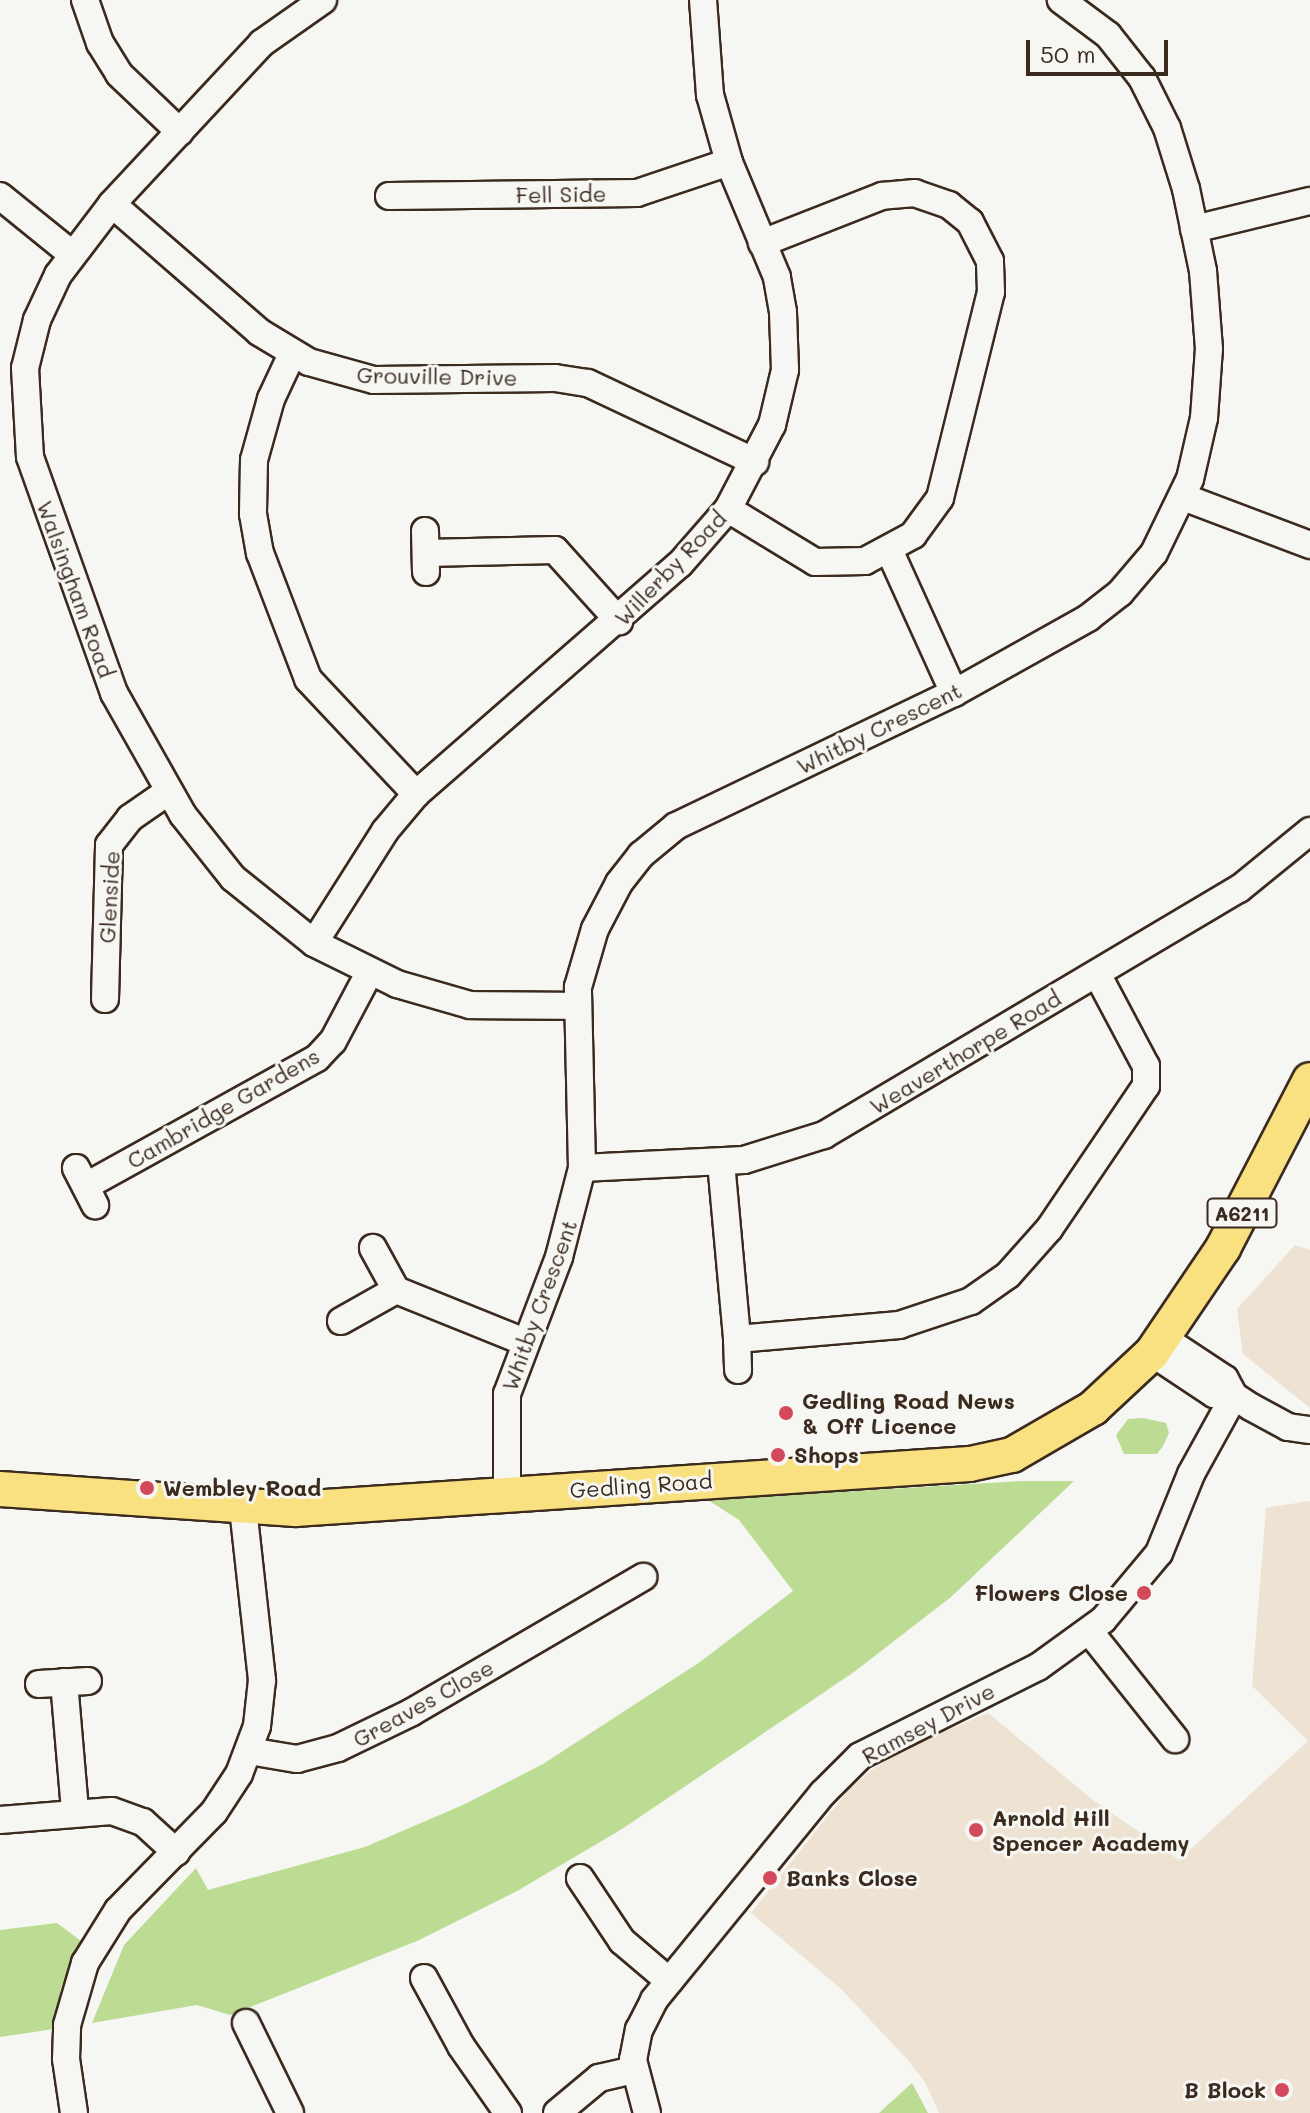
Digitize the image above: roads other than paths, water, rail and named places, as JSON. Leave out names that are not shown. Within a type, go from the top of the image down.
[{"type":"main road","name":"A6211","points":[[1157,1346],[1223,1248],[1310,1080]]},
{"type":"main road","name":"Gedling Road","points":[[0,1489],[243,1509],[507,1494],[998,1459],[1063,1430],[1117,1389],[1157,1346]]},
{"type":"street","points":[[85,0],[100,43],[119,74],[180,132]]},
{"type":"street","name":"Walsingham Road","points":[[323,0],[262,43],[112,204],[72,254],[46,297],[30,344],[23,393],[25,436],[114,693],[169,791],[233,878],[314,943],[369,973],[470,1005],[577,1006]]},
{"type":"street","name":"Willerby Road","points":[[314,943],[385,831],[416,794],[619,621],[728,509],[755,462],[778,406],[786,351],[777,277],[729,162],[710,95],[703,0]]},
{"type":"street","name":"Whitby Crescent","points":[[507,1494],[504,1408],[525,1342],[559,1257],[582,1168],[577,1006],[588,947],[605,908],[631,867],[665,834],[1034,652],[1107,604],[1154,553],[1183,497],[1201,438],[1208,369],[1207,298],[1177,157],[1142,78],[1108,35],[1061,0]]},
{"type":"street","name":"Fell Side","points":[[389,196],[637,193],[729,162]]},
{"type":"street","points":[[728,509],[815,562],[851,563],[890,552],[924,524],[940,498],[988,308],[992,278],[985,246],[960,212],[926,195],[904,192],[762,243]]},
{"type":"street","points":[[0,196],[72,254]]},
{"type":"street","points":[[1194,229],[1310,201]]},
{"type":"street","name":"Grouville Drive","points":[[112,204],[259,332],[292,354],[374,380],[555,378],[588,383],[755,462]]},
{"type":"street","points":[[292,354],[271,399],[254,460],[253,514],[260,553],[308,679],[416,794]]},
{"type":"street","points":[[1183,497],[1310,545]]},
{"type":"street","points":[[426,552],[555,550],[619,621]]},
{"type":"street","points":[[890,552],[954,693]]},
{"type":"street","name":"Glenside","points":[[98,988],[109,845],[130,818],[169,791]]},
{"type":"street","name":"Weaverthorpe Road","points":[[582,1168],[721,1162],[784,1151],[824,1135],[1246,884],[1310,831]]},
{"type":"street","name":"Cambridge Gardens","points":[[86,1186],[317,1058],[333,1041],[369,973]]},
{"type":"street","points":[[737,1339],[919,1321],[971,1301],[1008,1275],[1065,1209],[1148,1080],[1146,1066],[1097,974]]},
{"type":"street","points":[[721,1162],[738,1370]]},
{"type":"street","points":[[373,1248],[396,1290],[525,1342]]},
{"type":"street","points":[[341,1321],[396,1290]]},
{"type":"street","points":[[1157,1346],[1225,1379],[1234,1396],[1288,1427],[1310,1430]]},
{"type":"street","name":"Ramsey Drive","points":[[647,2113],[633,2070],[639,2030],[669,1981],[860,1756],[1038,1667],[1090,1632],[1159,1553],[1191,1474],[1234,1396]]},
{"type":"street","points":[[74,2113],[66,2059],[68,2014],[78,1981],[104,1928],[214,1812],[249,1751],[262,1680],[243,1509]]},
{"type":"street","name":"Greaves Close","points":[[249,1751],[297,1759],[338,1748],[412,1712],[579,1599],[643,1577]]},
{"type":"street","points":[[1090,1632],[1158,1730]]},
{"type":"street","points":[[63,1682],[75,1811]]},
{"type":"street","points":[[0,1820],[75,1811],[133,1817],[176,1852]]},
{"type":"street","points":[[580,1878],[584,1907],[669,1981]]},
{"type":"street","points":[[424,1997],[508,2113]]},
{"type":"street","points":[[245,2039],[290,2113]]},
{"type":"street","points":[[557,2113],[599,2078],[633,2070]]},
{"type":"place","name":"Gedling Road News & Off Licence","points":[[786,1413]]},
{"type":"place","name":"Shops","points":[[778,1455]]},
{"type":"place","name":"Wembley Road","points":[[147,1488]]},
{"type":"place","name":"Flowers Close","points":[[1144,1593]]},
{"type":"place","name":"Arnold Hill Spencer Academy","points":[[976,1830]]},
{"type":"place","name":"Banks Close","points":[[770,1878]]},
{"type":"place","name":"B Block","points":[[1282,2090]]}]
